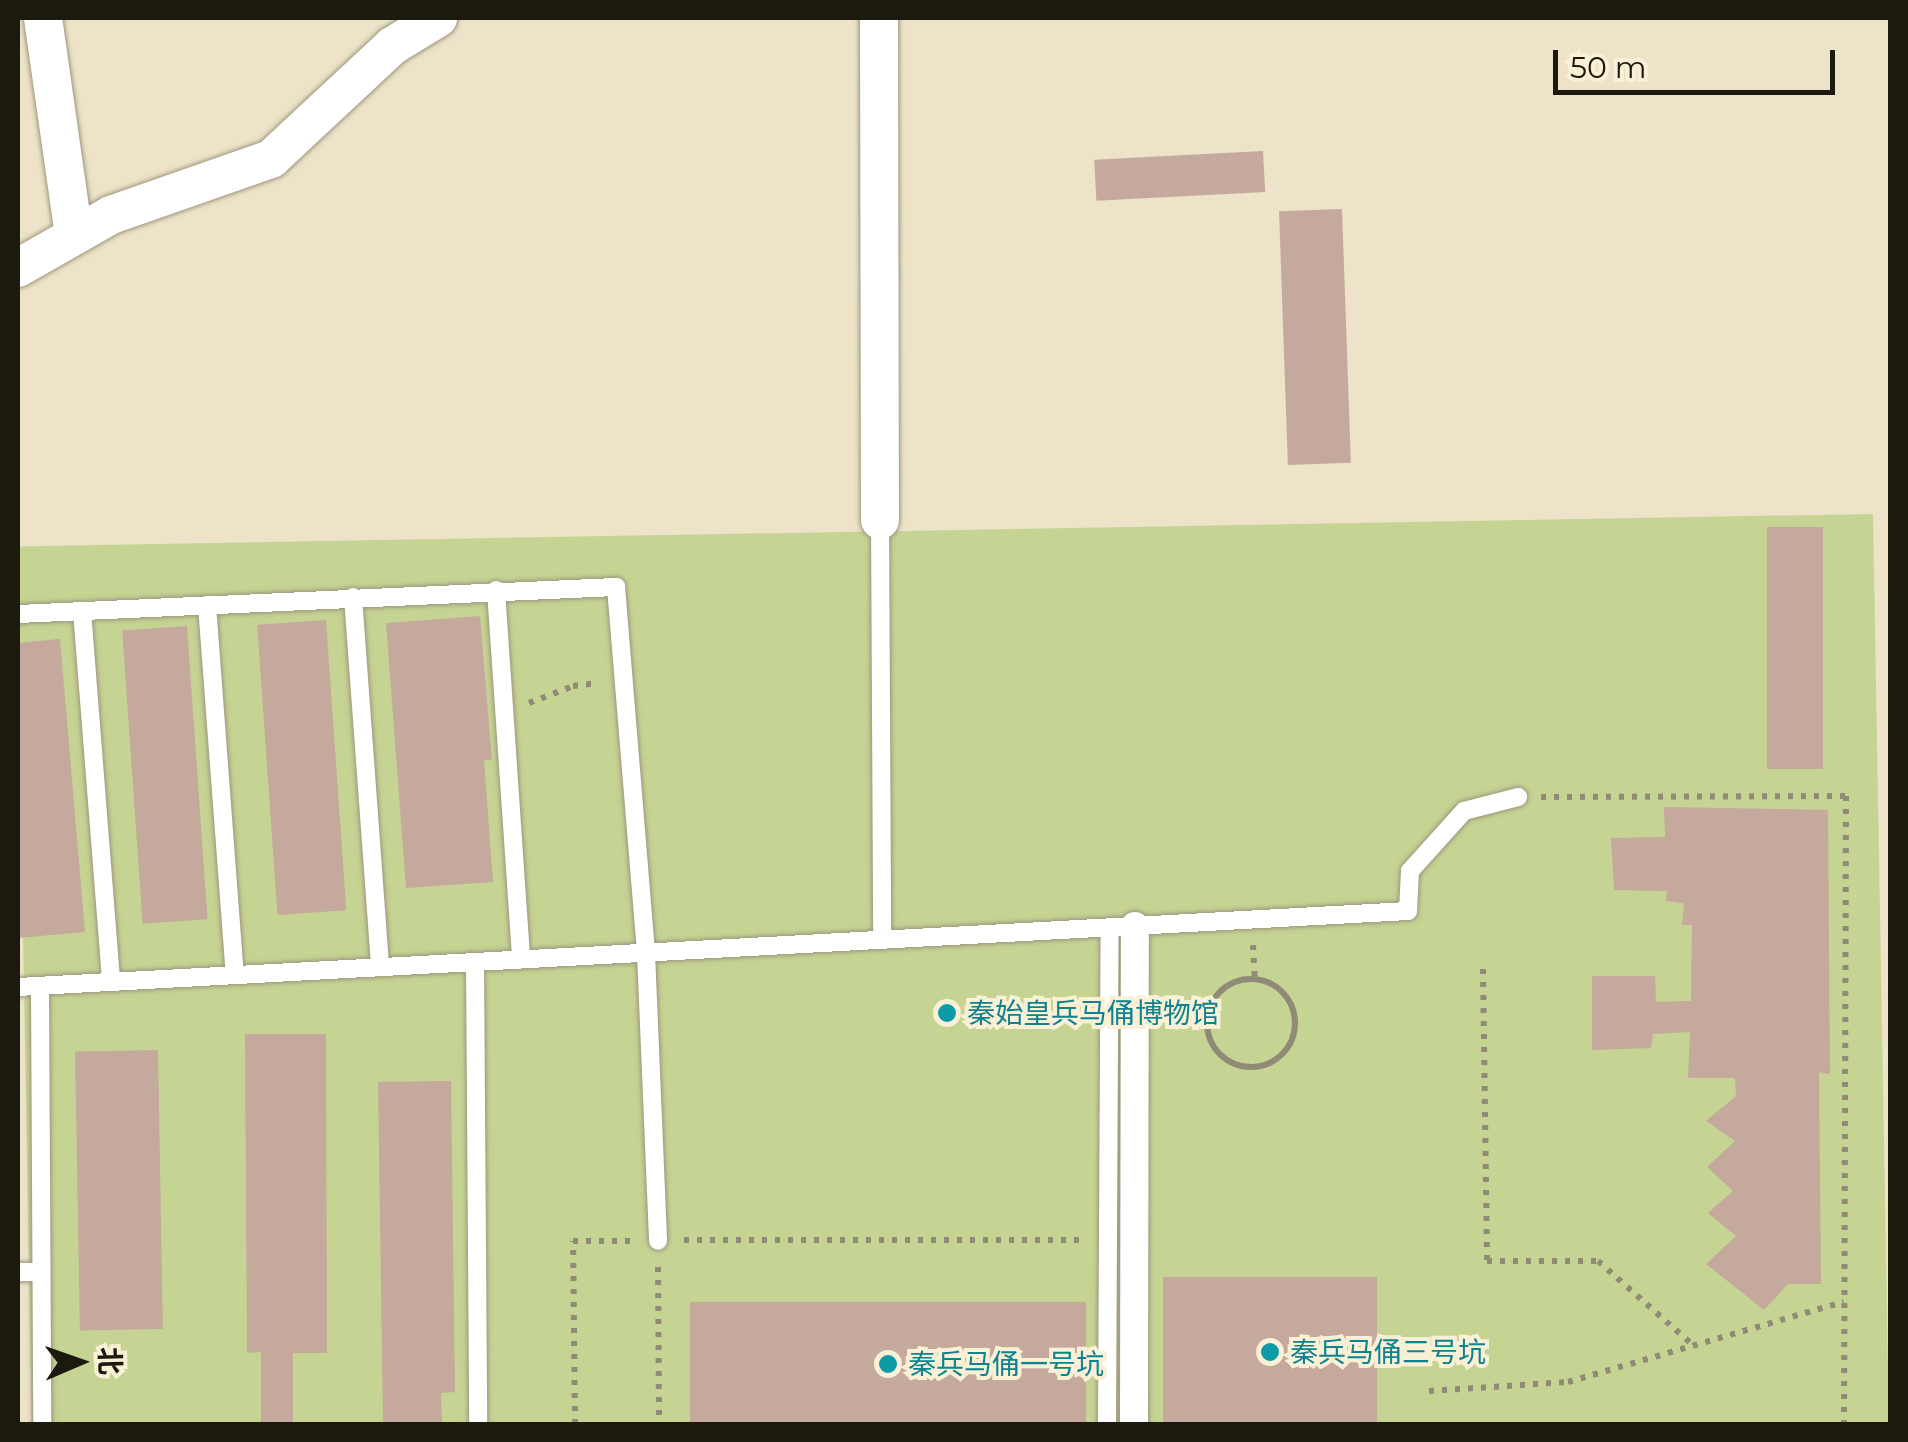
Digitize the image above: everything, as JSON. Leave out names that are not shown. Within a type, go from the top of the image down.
[{"type":"street","points":[[43,18],[74,236]]},
{"type":"street","points":[[18,268],[112,215],[270,159],[392,46],[438,18]]},
{"type":"street","points":[[878,18],[880,520]]},
{"type":"street","points":[[1122,927],[1134,1424]]},
{"type":"lane","points":[[880,520],[882,940]]},
{"type":"lane","points":[[18,614],[616,587],[646,953],[658,1240]]},
{"type":"lane","points":[[496,590],[521,960]]},
{"type":"lane","points":[[353,597],[380,968]]},
{"type":"lane","points":[[208,604],[235,975]]},
{"type":"lane","points":[[82,610],[111,982]]},
{"type":"lane","points":[[18,987],[1408,911],[1410,871],[1464,811],[1518,797]]},
{"type":"lane","points":[[1107,1424],[1108,1240],[1122,927]]},
{"type":"lane","points":[[476,962],[478,1424]]},
{"type":"lane","points":[[40,986],[42,1424]]},
{"type":"lane","points":[[18,1272],[41,1272]]},
{"type":"path","points":[[504,713],[574,686],[624,679]]},
{"type":"path","points":[[1518,797],[1846,796],[1844,1424]]},
{"type":"path","points":[[1482,969],[1487,1261],[1598,1261],[1693,1345]]},
{"type":"path","points":[[1255,978],[1270,982],[1290,1002],[1295,1031],[1281,1056],[1254,1068],[1226,1061],[1216,1051],[1206,1023],[1216,996],[1227,985],[1255,978]]},
{"type":"path","points":[[658,1240],[659,1424]]},
{"type":"path","points":[[574,1424],[573,1241],[1108,1240]]},
{"type":"path","points":[[1429,1392],[1568,1382],[1844,1302]]},
{"type":"green space","name":"秦始皇兵马俑博物馆","points":[[1873,514],[1889,1424],[32,1424],[18,546]]},
{"type":"building","points":[[1263,151],[1265,192],[1096,201],[1094,160]]},
{"type":"building","points":[[1342,209],[1351,463],[1288,465],[1279,211]]},
{"type":"building","points":[[1767,527],[1823,527],[1823,769],[1767,769]]},
{"type":"building","points":[[480,616],[492,760],[484,760],[493,882],[406,888],[386,623]]},
{"type":"building","points":[[326,620],[346,910],[277,915],[257,625]]},
{"type":"building","points":[[187,626],[208,919],[143,924],[122,631]]},
{"type":"building","points":[[60,639],[85,932],[18,938],[18,643]]},
{"type":"building","points":[[1664,807],[1828,810],[1830,1074],[1819,1072],[1821,1284],[1788,1284],[1764,1310],[1706,1264],[1736,1236],[1708,1213],[1733,1191],[1707,1167],[1735,1141],[1706,1121],[1736,1096],[1735,1078],[1688,1078],[1690,1032],[1653,1034],[1651,1048],[1592,1050],[1592,976],[1655,976],[1656,1002],[1691,1001],[1692,925],[1682,925],[1684,903],[1666,901],[1667,891],[1614,890],[1611,838],[1665,837]]},
{"type":"building","points":[[245,1034],[326,1034],[327,1353],[293,1353],[293,1424],[261,1424],[261,1352],[247,1353]]},
{"type":"building","points":[[158,1050],[163,1329],[80,1330],[75,1051]]},
{"type":"building","points":[[451,1081],[455,1392],[441,1393],[442,1424],[383,1424],[378,1082]]},
{"type":"building","name":"秦兵马俑三号坑","points":[[1163,1277],[1377,1277],[1377,1424],[1163,1424]]},
{"type":"building","name":"秦兵马俑一号坑","points":[[690,1302],[1086,1302],[1086,1424],[690,1424]]},
{"type":"place","name":"秦始皇兵马俑博物馆","points":[[947,1013]]},
{"type":"place","name":"秦兵马俑三号坑","points":[[1270,1352]]},
{"type":"place","name":"秦兵马俑一号坑","points":[[888,1364]]}]
